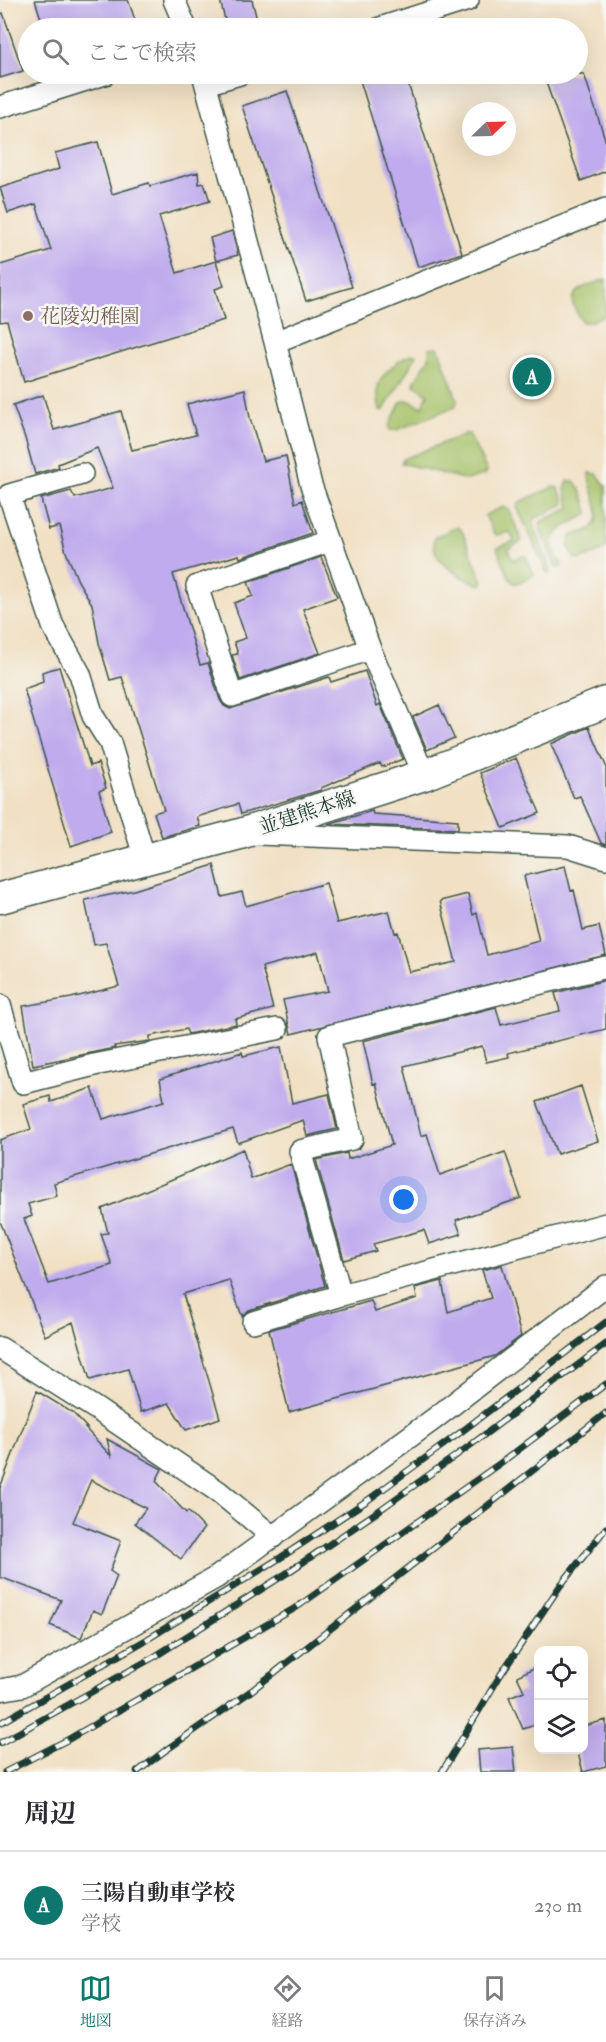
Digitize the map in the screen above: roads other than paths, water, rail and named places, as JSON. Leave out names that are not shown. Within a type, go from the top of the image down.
[{"type":"main road","name":"並建熊本線","points":[[0,898],[240,834],[424,775],[606,702]]},
{"type":"street","points":[[174,0],[182,18]]},
{"type":"street","points":[[411,18],[468,0]]},
{"type":"street","points":[[0,107],[73,84]]},
{"type":"street","points":[[206,84],[311,485],[370,650],[424,775]]},
{"type":"street","points":[[275,342],[606,209]]},
{"type":"street","points":[[82,474],[9,495],[53,626],[80,674],[93,716],[110,743],[144,859]]},
{"type":"street","points":[[330,541],[197,586],[232,696],[370,650]]},
{"type":"street","points":[[240,834],[568,846],[606,858]]},
{"type":"street","points":[[341,1295],[300,1151],[352,1138],[329,1036],[606,967]]},
{"type":"street","points":[[0,1005],[23,1083],[94,1065],[278,1029]]},
{"type":"street","points":[[253,1322],[341,1295],[606,1224]]},
{"type":"street","points":[[0,1690],[22,1686],[217,1578],[434,1419],[606,1286]]},
{"type":"street","points":[[0,1348],[95,1408],[219,1492],[273,1537]]},
{"type":"railway","points":[[0,1723],[146,1640],[280,1558],[368,1500],[606,1322]]},
{"type":"railway","points":[[0,1743],[154,1657],[287,1573],[468,1447],[606,1344]]},
{"type":"railway","points":[[5,1772],[69,1739],[297,1607],[506,1459],[606,1384]]},
{"type":"railway","points":[[137,1772],[251,1691],[606,1413]]},
{"type":"railway","points":[[442,1772],[501,1674],[560,1586],[606,1528]]},
{"type":"place","name":"花陵幼稚園","points":[[28,316]]},
{"type":"place","name":"三陽自動車学校","points":[[532,377]]}]
